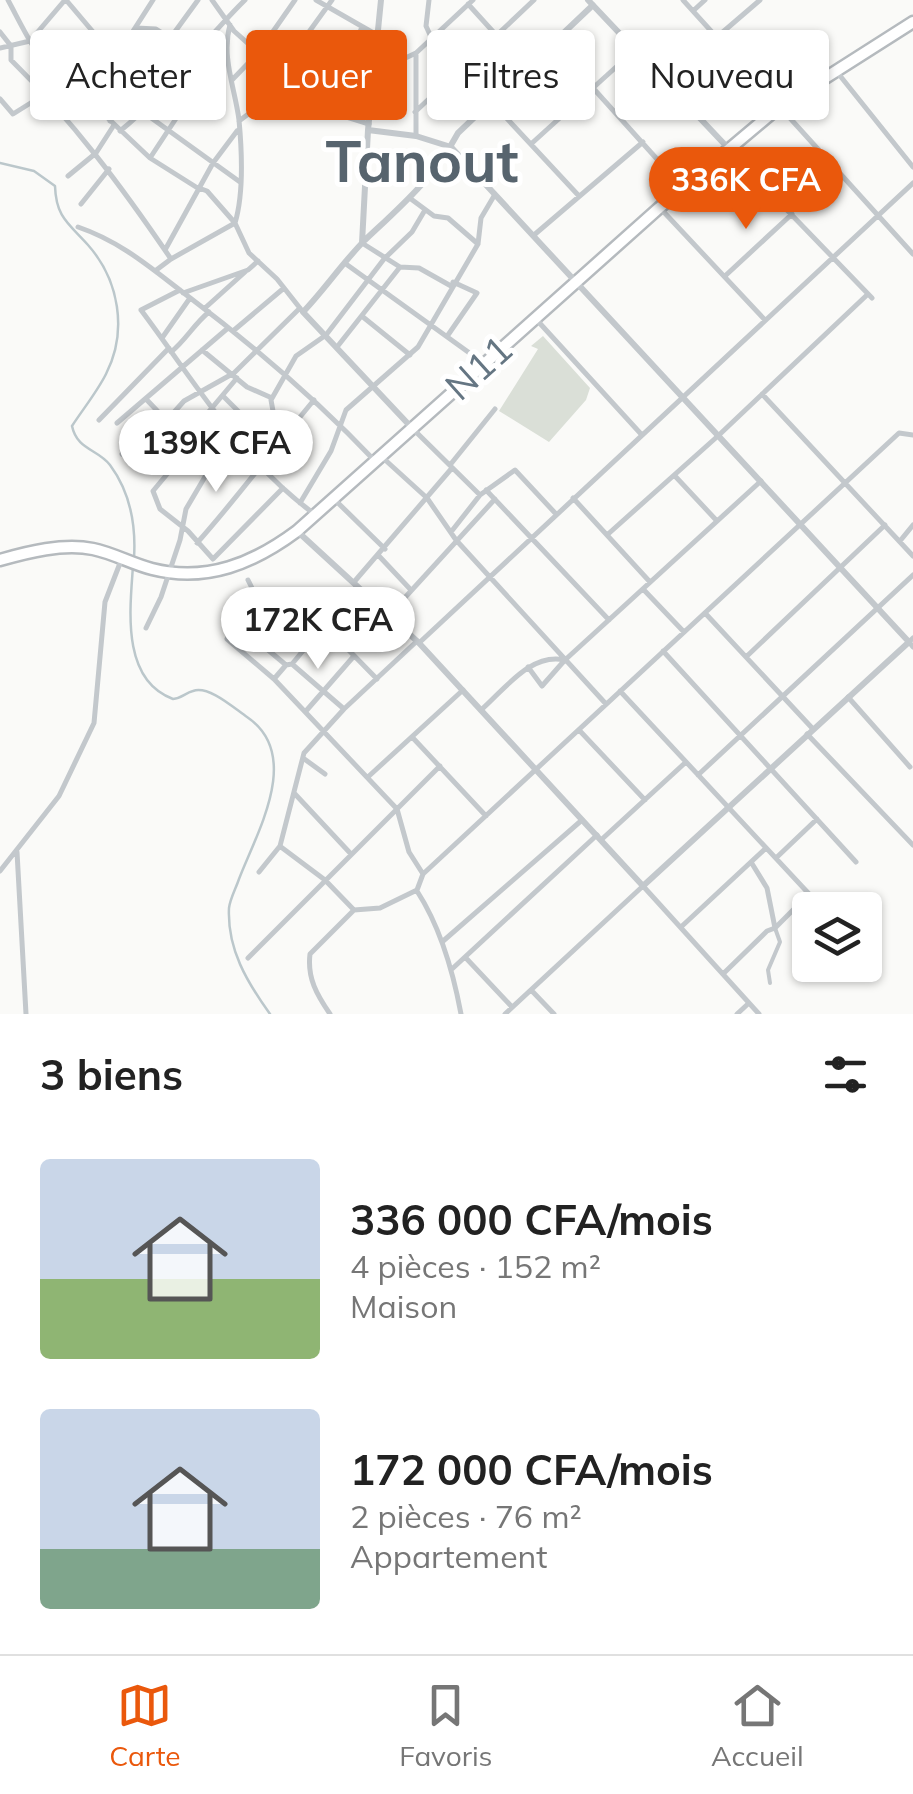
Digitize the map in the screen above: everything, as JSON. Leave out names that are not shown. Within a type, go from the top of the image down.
[{"type":"main road","name":"N11","points":[[829,73],[913,22]]},
{"type":"main road","name":"N11","points":[[0,560],[46,550],[80,548],[169,572],[204,573],[256,560],[298,531],[659,208],[764,120]]},
{"type":"street","points":[[0,48],[30,41],[8,0]]},
{"type":"street","points":[[39,30],[65,0],[91,30]]},
{"type":"street","points":[[152,0],[135,28],[158,30]]},
{"type":"street","points":[[176,30],[198,0]]},
{"type":"street","points":[[212,0],[246,41]]},
{"type":"street","points":[[220,30],[245,0]]},
{"type":"street","points":[[274,30],[295,0]]},
{"type":"street","points":[[316,0],[368,30]]},
{"type":"street","points":[[311,30],[332,0]]},
{"type":"street","points":[[378,30],[381,0]]},
{"type":"street","points":[[428,30],[429,0]]},
{"type":"street","points":[[502,30],[534,0]]},
{"type":"street","points":[[683,0],[709,30]]},
{"type":"street","points":[[693,11],[705,0]]},
{"type":"street","points":[[725,30],[760,0]]},
{"type":"street","points":[[439,30],[470,2],[493,30]]},
{"type":"street","points":[[565,30],[593,2],[619,30]]},
{"type":"street","points":[[155,271],[235,224],[242,201],[239,125],[225,42],[228,22]]},
{"type":"street","points":[[0,32],[11,46],[11,60],[30,79]]},
{"type":"street","points":[[407,57],[427,41]]},
{"type":"street","points":[[416,52],[416,136]]},
{"type":"street","points":[[150,158],[204,76],[228,55]]},
{"type":"street","points":[[232,80],[246,65]]},
{"type":"street","points":[[595,86],[615,68]]},
{"type":"street","points":[[835,69],[913,166]]},
{"type":"street","points":[[595,90],[683,188]]},
{"type":"street","points":[[0,100],[13,114],[30,103]]},
{"type":"street","points":[[414,112],[427,100]]},
{"type":"street","points":[[165,250],[213,163],[246,117]]},
{"type":"street","points":[[68,120],[109,169],[171,259]]},
{"type":"street","points":[[109,120],[150,158],[218,200],[249,253],[370,387],[480,495]]},
{"type":"street","points":[[68,176],[96,152],[114,120]]},
{"type":"street","points":[[120,131],[133,120]]},
{"type":"street","points":[[154,120],[240,182]]},
{"type":"street","points":[[350,120],[451,146],[912,642],[727,806],[504,1014]]},
{"type":"street","points":[[362,243],[369,120]]},
{"type":"street","points":[[184,440],[224,396],[256,350],[301,310],[362,243],[411,200],[472,120]]},
{"type":"street","points":[[508,120],[580,196]]},
{"type":"street","points":[[530,144],[557,120]]},
{"type":"street","points":[[607,535],[870,296],[702,120]]},
{"type":"street","points":[[789,120],[913,254]]},
{"type":"street","points":[[534,236],[644,142]]},
{"type":"street","points":[[82,204],[109,169]]},
{"type":"street","points":[[259,872],[280,846],[304,753],[344,709],[913,183]]},
{"type":"street","points":[[300,503],[331,451],[346,410],[410,355],[431,324],[478,244],[482,218],[494,196]]},
{"type":"street","points":[[411,200],[434,216],[448,218],[478,244]]},
{"type":"street","points":[[659,208],[764,320]]},
{"type":"street","points":[[146,628],[169,572],[186,509],[220,453],[258,431],[273,411],[272,398],[296,356],[326,334],[384,259],[412,232],[425,210]]},
{"type":"street","points":[[724,276],[792,214]]},
{"type":"street","points":[[78,227],[112,238],[206,310],[427,498],[456,540],[606,704]]},
{"type":"street","points":[[362,243],[400,268],[419,268],[477,293],[448,336]]},
{"type":"street","points":[[98,420],[183,342],[206,310],[258,262]]},
{"type":"street","points":[[346,264],[484,364]]},
{"type":"street","points":[[336,348],[400,268]]},
{"type":"street","points":[[248,270],[140,310],[198,393],[238,441],[283,488],[316,514]]},
{"type":"street","points":[[117,423],[202,350],[284,288]]},
{"type":"street","points":[[162,338],[184,293]]},
{"type":"street","points":[[364,317],[410,355]]},
{"type":"street","points":[[535,318],[642,434]]},
{"type":"street","points":[[202,350],[256,393],[259,390],[272,398]]},
{"type":"street","points":[[122,454],[184,401],[235,376]]},
{"type":"street","points":[[762,394],[913,556]]},
{"type":"street","points":[[224,396],[258,431]]},
{"type":"street","points":[[146,399],[184,440],[220,453]]},
{"type":"street","points":[[196,544],[314,400]]},
{"type":"street","points":[[274,679],[322,627],[495,409]]},
{"type":"street","points":[[330,1014],[316,994],[310,954],[354,910],[380,908],[417,890],[423,874],[845,482],[899,433],[913,436]]},
{"type":"street","points":[[193,443],[154,491],[160,509],[188,531],[213,559],[283,488]]},
{"type":"street","points":[[450,532],[480,495],[515,470],[556,514]]},
{"type":"street","points":[[674,476],[717,522]]},
{"type":"street","points":[[528,668],[542,686],[565,660],[761,481]]},
{"type":"street","points":[[486,490],[609,620]]},
{"type":"street","points":[[333,498],[385,549]]},
{"type":"street","points":[[573,498],[650,582]]},
{"type":"street","points":[[389,615],[495,499]]},
{"type":"street","points":[[746,657],[885,525]]},
{"type":"street","points":[[900,541],[913,525]]},
{"type":"street","points":[[298,531],[418,642],[760,1014]]},
{"type":"street","points":[[379,556],[411,590]]},
{"type":"street","points":[[0,871],[59,796],[94,724],[105,602],[125,560]]},
{"type":"street","points":[[698,776],[913,575]]},
{"type":"street","points":[[248,580],[253,590]]},
{"type":"street","points":[[253,590],[268,588],[280,593],[376,678]]},
{"type":"street","points":[[643,589],[684,632]]},
{"type":"street","points":[[253,590],[227,639],[274,679],[397,808],[409,852],[423,874]]},
{"type":"street","points":[[705,613],[913,845]]},
{"type":"street","points":[[236,623],[344,709]]},
{"type":"street","points":[[663,652],[856,862]]},
{"type":"street","points":[[306,711],[354,656]]},
{"type":"street","points":[[481,710],[528,668],[550,657],[565,660]]},
{"type":"street","points":[[368,777],[463,690]]},
{"type":"street","points":[[620,692],[807,892]]},
{"type":"street","points":[[848,697],[910,767]]},
{"type":"street","points":[[579,730],[645,800]]},
{"type":"street","points":[[412,736],[486,816]]},
{"type":"street","points":[[303,758],[325,774]]},
{"type":"street","points":[[452,969],[686,762]]},
{"type":"street","points":[[248,958],[440,766]]},
{"type":"street","points":[[294,794],[351,854]]},
{"type":"street","points":[[776,859],[817,818]]},
{"type":"street","points":[[442,942],[582,820]]},
{"type":"street","points":[[280,846],[324,880],[354,910]]},
{"type":"street","points":[[681,926],[766,848]]},
{"type":"street","points":[[16,850],[26,1014]]},
{"type":"street","points":[[751,862],[768,888],[780,942],[768,970],[770,982]]},
{"type":"street","points":[[417,890],[432,912],[452,969],[462,1014]]},
{"type":"street","points":[[724,973],[792,911]]},
{"type":"street","points":[[465,957],[512,1007]]},
{"type":"street","points":[[531,990],[554,1014]]},
{"type":"street","points":[[737,1014],[750,1003]]},
{"type":"shaded area","points":[[543,336],[590,388],[586,400],[549,442],[499,411],[538,349],[531,346]]},
{"type":"waterway","points":[[0,163],[34,171],[55,186],[61,212],[99,259],[113,290],[118,324],[113,358],[72,426],[78,440],[110,465],[122,486],[133,522],[134,558]]},
{"type":"waterway","points":[[133,566],[132,641],[144,676],[156,690],[173,699],[199,690],[222,699],[263,733],[272,752],[271,795],[229,908],[231,937],[240,964],[270,1014]]},
{"type":"district","name":"Tanout","points":[[422,162]]}]
